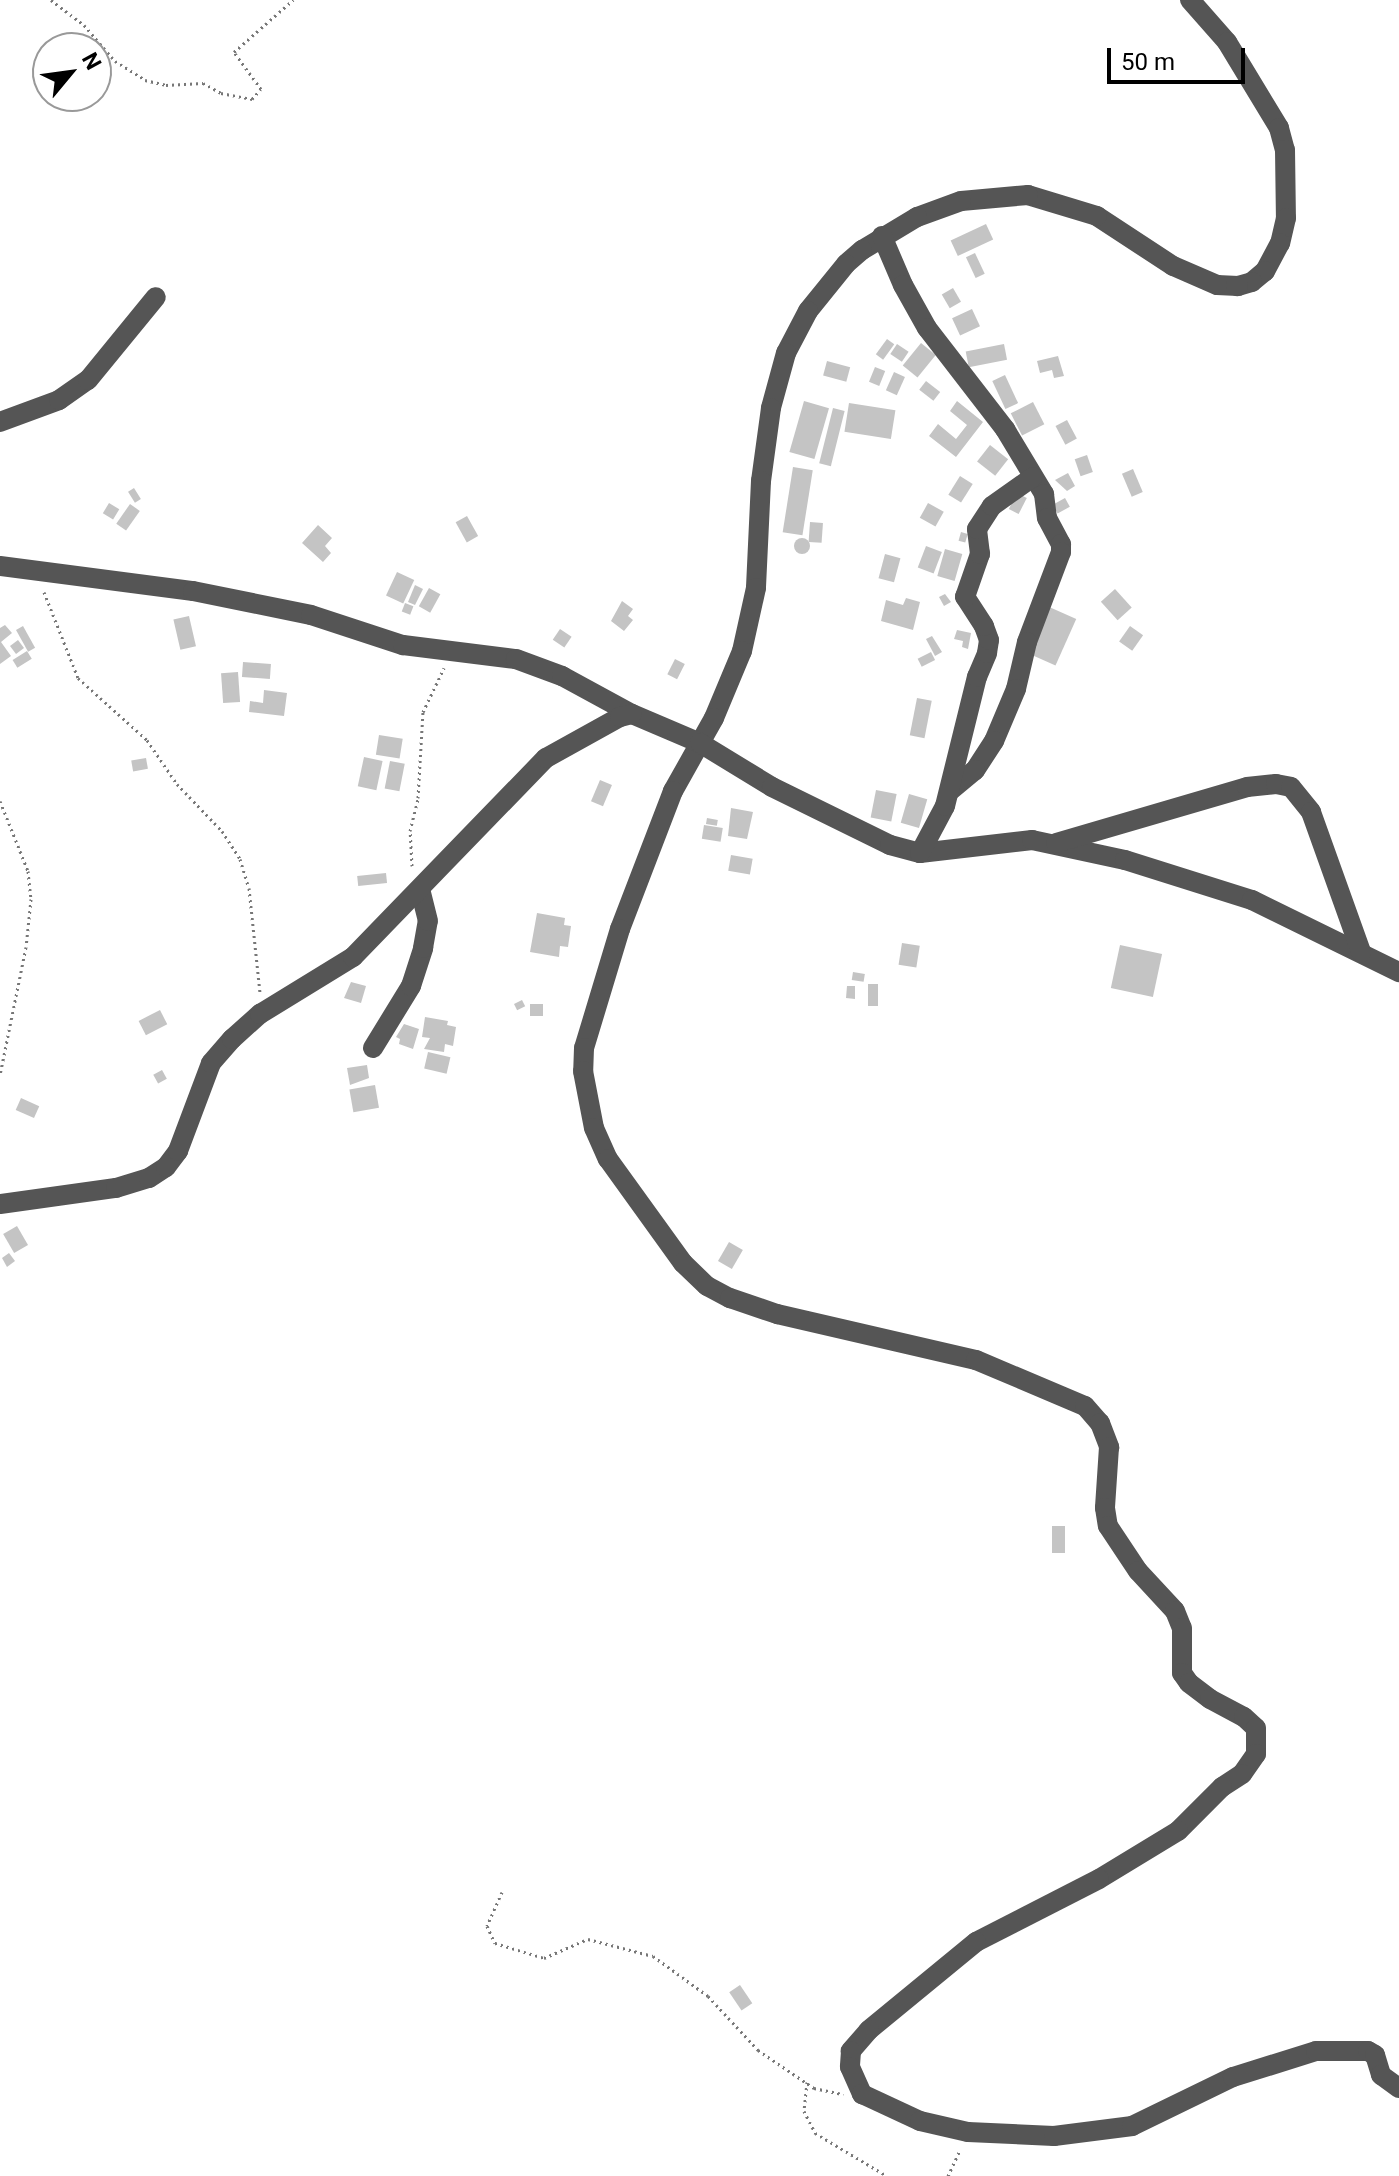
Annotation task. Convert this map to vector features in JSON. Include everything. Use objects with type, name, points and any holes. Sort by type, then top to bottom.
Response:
[{"type":"street","points":[[1190,0],[1227,42],[1259,90],[1279,128],[1285,150],[1286,218],[1280,243],[1265,271],[1252,282],[1238,286],[1217,285],[1173,266],[1097,216],[1028,195],[961,201],[917,217],[862,250],[808,311],[786,353],[767,437],[753,601],[742,651],[700,743],[673,791],[620,929],[584,1048],[586,1100],[608,1159],[683,1263],[707,1286],[730,1298],[777,1314],[976,1360],[1085,1406],[1100,1423],[1109,1447],[1105,1508],[1108,1526],[1138,1571],[1175,1611],[1182,1628],[1182,1673],[1189,1683],[1210,1699],[1244,1717],[1256,1728],[1256,1754],[1242,1774],[1222,1787],[1160,1845],[976,1942],[869,2030],[851,2051],[850,2067],[862,2094],[920,2121],[968,2132],[1054,2136],[1132,2126],[1233,2077],[1316,2051],[1368,2051],[1375,2055],[1381,2075],[1399,2088]]},
{"type":"street","points":[[882,236],[903,285],[927,328],[1005,429],[1044,494],[1047,518],[1059,537],[1061,552],[1030,633],[1016,689],[994,741],[975,770],[950,791]]},
{"type":"street","points":[[0,422],[59,400],[88,380],[156,297]]},
{"type":"street","points":[[920,853],[940,819],[950,791],[989,640],[965,597],[980,554],[977,529],[992,506],[1033,477]]},
{"type":"street","points":[[0,566],[152,585],[269,605],[403,645],[516,659],[562,676],[632,714],[700,743],[822,813],[879,840],[920,853],[1014,841],[1056,843],[1162,870],[1252,900],[1361,952],[1397,976]]},
{"type":"street","points":[[0,1204],[116,1188],[149,1178],[166,1167],[178,1151],[211,1063],[260,1014],[353,957],[495,814],[526,775],[546,758],[620,717],[632,714]]},
{"type":"street","points":[[1056,843],[1247,787],[1276,784],[1291,787],[1315,821],[1361,952]]},
{"type":"street","points":[[373,1048],[411,986],[423,948],[428,921],[420,889]]},
{"type":"path","points":[[51,0],[84,25],[115,61],[145,80],[166,85],[203,83],[221,93],[252,99],[261,89],[234,52],[293,0]]},
{"type":"path","points":[[38,573],[56,629],[78,678],[147,740],[177,784],[222,831],[240,859],[251,901],[260,1014]]},
{"type":"path","points":[[420,889],[410,853],[410,831],[418,798],[423,712],[450,653]]},
{"type":"path","points":[[0,801],[28,871],[31,899],[26,947],[0,1075]]},
{"type":"path","points":[[502,1892],[487,1926],[495,1943],[544,1958],[588,1939],[653,1956],[708,1996],[758,2050],[823,2092],[862,2094]]},
{"type":"path","points":[[807,2082],[804,2111],[815,2133],[887,2176]]},
{"type":"path","points":[[948,2176],[968,2132]]},
{"type":"building","points":[[986,224],[993,239],[958,256],[951,240]]},
{"type":"building","points":[[975,253],[985,274],[976,278],[966,257]]},
{"type":"building","points":[[953,288],[961,302],[950,308],[942,294]]},
{"type":"building","points":[[972,309],[980,326],[960,336],[952,318]]},
{"type":"building","points":[[887,339],[894,344],[883,360],[876,354]]},
{"type":"building","points":[[921,343],[936,355],[918,377],[903,366]]},
{"type":"building","points":[[897,344],[909,352],[902,362],[890,354]]},
{"type":"building","points":[[1004,344],[1007,360],[969,367],[966,351]]},
{"type":"building","points":[[1058,356],[1064,376],[1054,378],[1052,370],[1040,373],[1037,361]]},
{"type":"building","points":[[827,361],[850,367],[846,382],[823,375]]},
{"type":"building","points":[[875,367],[885,371],[879,386],[869,382]]},
{"type":"building","points":[[894,372],[905,377],[897,395],[886,390]]},
{"type":"building","points":[[1005,375],[1018,403],[1005,409],[992,381]]},
{"type":"building","points":[[926,381],[940,392],[933,401],[919,390]]},
{"type":"building","points":[[804,401],[829,408],[814,459],[789,452]]},
{"type":"building","points":[[957,401],[983,422],[956,457],[929,436],[938,424],[956,439],[967,425],[950,411]]},
{"type":"building","points":[[1033,402],[1044,424],[1022,436],[1011,413]]},
{"type":"building","points":[[849,403],[895,410],[891,439],[844,432]]},
{"type":"building","points":[[833,408],[845,411],[831,466],[819,463]]},
{"type":"building","points":[[1067,420],[1077,439],[1065,445],[1056,426]]},
{"type":"building","points":[[990,445],[1008,459],[995,476],[977,462]]},
{"type":"building","points":[[1087,455],[1093,472],[1081,476],[1075,459]]},
{"type":"building","points":[[793,467],[813,470],[802,535],[783,532]]},
{"type":"building","points":[[1133,469],[1143,492],[1132,497],[1122,474]]},
{"type":"building","points":[[1068,473],[1075,486],[1067,491],[1055,480]]},
{"type":"building","points":[[960,476],[973,484],[961,503],[948,495]]},
{"type":"building","points":[[134,488],[141,499],[135,503],[128,492]]},
{"type":"building","points":[[1017,493],[1027,498],[1019,514],[1009,509]]},
{"type":"building","points":[[1065,498],[1070,507],[1058,514],[1053,505]]},
{"type":"building","points":[[109,503],[119,509],[113,519],[103,513]]},
{"type":"building","points":[[928,503],[944,512],[936,527],[920,518]]},
{"type":"building","points":[[130,504],[140,511],[126,531],[116,524]]},
{"type":"building","points":[[467,516],[478,536],[467,542],[456,522]]},
{"type":"building","points":[[810,522],[823,523],[822,543],[809,542]]},
{"type":"building","points":[[318,525],[332,538],[325,546],[331,553],[323,562],[302,543]]},
{"type":"building","points":[[961,532],[968,534],[965,543],[959,541]]},
{"type":"building","points":[[802,538],[810,546],[802,554],[794,546]]},
{"type":"building","points":[[926,546],[942,552],[934,574],[918,567]]},
{"type":"building","points":[[945,549],[962,554],[955,581],[937,576]]},
{"type":"building","points":[[885,554],[900,558],[894,582],[879,578]]},
{"type":"building","points":[[397,572],[414,580],[403,604],[386,596]]},
{"type":"building","points":[[415,585],[423,589],[415,605],[408,602]]},
{"type":"building","points":[[429,588],[440,594],[430,613],[419,606]]},
{"type":"building","points":[[1115,589],[1132,608],[1118,620],[1101,602]]},
{"type":"building","points":[[945,594],[951,602],[944,606],[939,597]]},
{"type":"building","points":[[906,598],[920,602],[913,630],[881,621],[886,600],[903,605]]},
{"type":"building","points":[[622,601],[633,609],[628,616],[633,620],[624,631],[611,621]]},
{"type":"building","points":[[405,603],[413,606],[410,615],[402,611]]},
{"type":"building","points":[[1047,606],[1076,619],[1055,666],[1026,653]]},
{"type":"building","points":[[189,616],[196,646],[180,650],[173,620]]},
{"type":"building","points":[[5,625],[12,633],[1,642],[11,656],[0,664],[0,628]]},
{"type":"building","points":[[23,626],[35,648],[28,652],[16,630]]},
{"type":"building","points":[[1130,626],[1143,635],[1132,651],[1119,642]]},
{"type":"building","points":[[560,629],[572,637],[564,648],[553,640]]},
{"type":"building","points":[[957,630],[971,633],[968,649],[962,647],[963,641],[954,639]]},
{"type":"building","points":[[932,636],[942,652],[935,656],[926,639]]},
{"type":"building","points":[[18,640],[24,648],[16,654],[10,646]]},
{"type":"building","points":[[27,651],[32,659],[17,668],[13,660]]},
{"type":"building","points":[[931,652],[935,660],[922,667],[918,659]]},
{"type":"building","points":[[675,659],[685,664],[677,679],[667,674]]},
{"type":"building","points":[[243,662],[271,664],[270,679],[242,677]]},
{"type":"building","points":[[238,672],[240,702],[223,703],[221,673]]},
{"type":"building","points":[[264,690],[287,693],[284,716],[249,712],[250,701],[263,703]]},
{"type":"building","points":[[917,698],[932,701],[924,738],[910,735]]},
{"type":"building","points":[[379,735],[403,739],[400,759],[376,755]]},
{"type":"building","points":[[364,757],[383,761],[376,790],[358,786]]},
{"type":"building","points":[[146,758],[148,769],[133,771],[131,761]]},
{"type":"building","points":[[390,761],[405,764],[399,791],[385,788]]},
{"type":"building","points":[[600,780],[612,785],[603,806],[591,801]]},
{"type":"building","points":[[876,790],[897,794],[891,821],[871,817]]},
{"type":"building","points":[[909,794],[927,799],[919,828],[901,823]]},
{"type":"building","points":[[731,808],[753,812],[747,839],[728,836]]},
{"type":"building","points":[[707,818],[718,820],[717,826],[706,824]]},
{"type":"building","points":[[704,825],[723,828],[721,842],[702,839]]},
{"type":"building","points":[[731,855],[753,859],[750,875],[728,871]]},
{"type":"building","points":[[386,873],[387,883],[358,886],[357,876]]},
{"type":"building","points":[[537,913],[565,918],[564,925],[571,926],[568,947],[560,946],[559,957],[530,952]]},
{"type":"building","points":[[902,943],[920,946],[916,968],[899,965]]},
{"type":"building","points":[[1120,945],[1162,954],[1153,997],[1111,988]]},
{"type":"building","points":[[853,972],[865,974],[864,982],[852,980]]},
{"type":"building","points":[[351,982],[366,986],[361,1003],[344,998]]},
{"type":"building","points":[[868,984],[878,984],[878,1006],[868,1006]]},
{"type":"building","points":[[847,986],[855,986],[855,999],[846,998]]},
{"type":"building","points":[[522,1000],[525,1006],[517,1010],[514,1004]]},
{"type":"building","points":[[530,1004],[543,1004],[543,1016],[530,1016]]},
{"type":"building","points":[[160,1010],[167,1024],[146,1035],[139,1021]]},
{"type":"building","points":[[425,1017],[448,1021],[447,1025],[456,1027],[453,1046],[445,1044],[444,1052],[424,1049],[430,1038],[422,1037]]},
{"type":"building","points":[[404,1024],[419,1029],[413,1049],[399,1044],[400,1039],[396,1037]]},
{"type":"building","points":[[428,1052],[450,1057],[447,1074],[424,1069]]},
{"type":"building","points":[[367,1065],[369,1078],[350,1085],[347,1068]]},
{"type":"building","points":[[162,1070],[167,1079],[158,1084],[153,1075]]},
{"type":"building","points":[[375,1085],[379,1108],[353,1112],[349,1090]]},
{"type":"building","points":[[21,1098],[39,1106],[34,1118],[16,1110]]},
{"type":"building","points":[[17,1226],[28,1245],[14,1253],[3,1234]]},
{"type":"building","points":[[729,1242],[743,1250],[732,1269],[718,1261]]},
{"type":"building","points":[[9,1253],[15,1261],[7,1267],[2,1258]]},
{"type":"building","points":[[1052,1526],[1065,1526],[1065,1553],[1052,1553]]},
{"type":"building","points":[[740,1985],[752,2003],[742,2011],[729,1992]]}]
